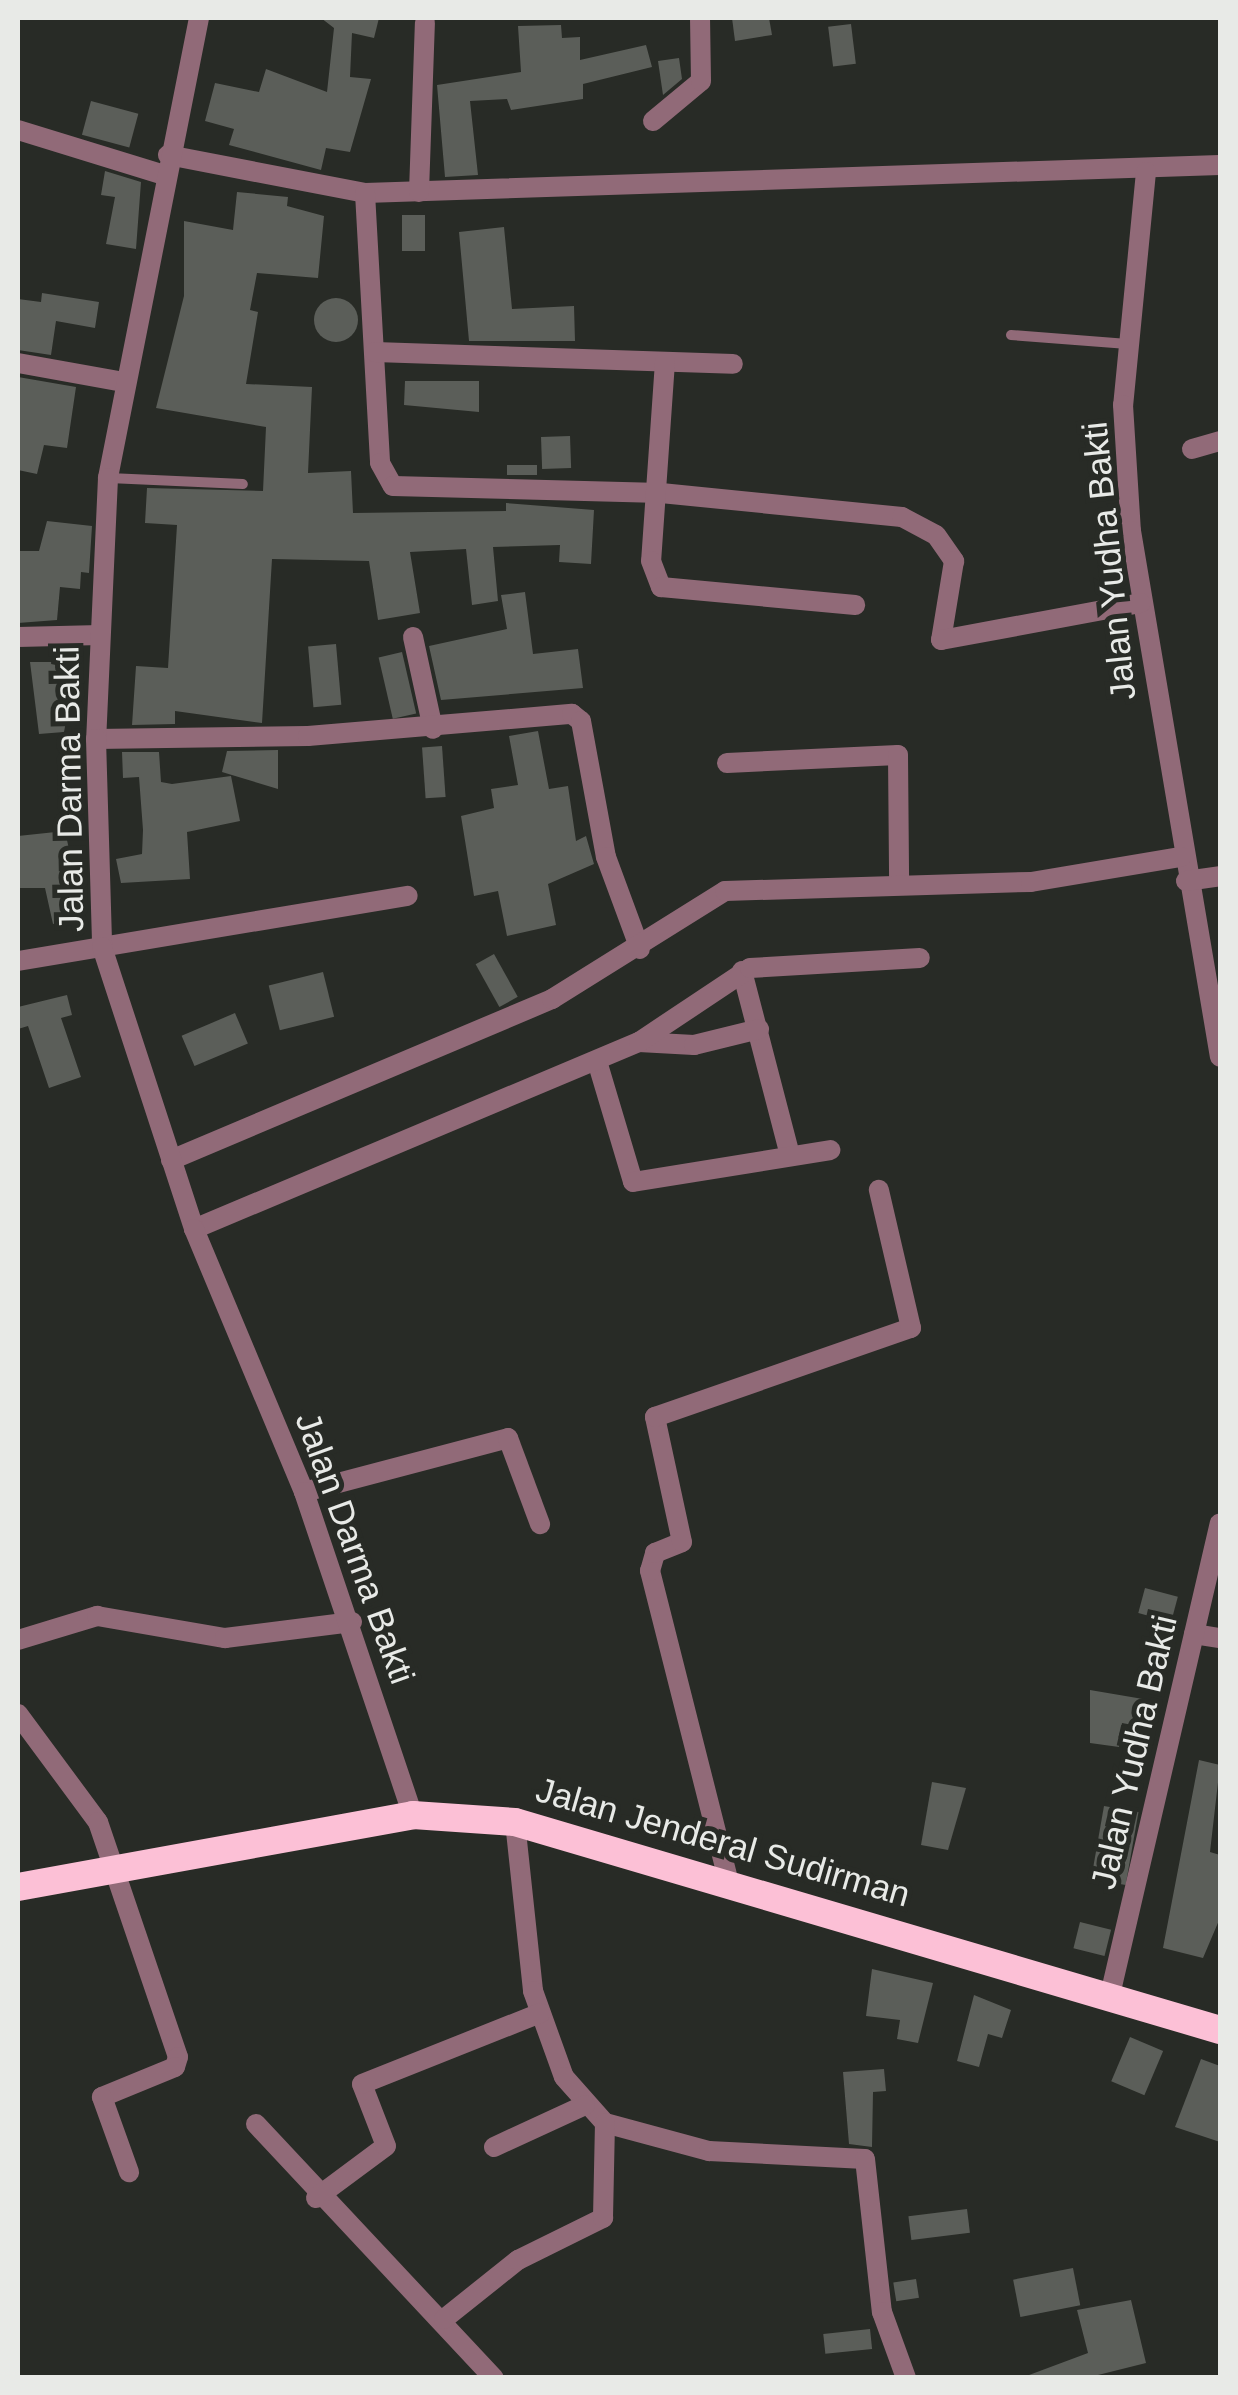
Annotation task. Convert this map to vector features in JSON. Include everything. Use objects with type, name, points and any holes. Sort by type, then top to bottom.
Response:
[{"type":"highway","name":"Jalan Jenderal Sudirman","points":[[18,1888],[114,1867],[413,1815],[515,1822],[728,1879],[1220,2030]]},
{"type":"street","name":"Jalan Darma Bakti","points":[[199,18],[165,164],[108,478],[96,740],[102,947],[194,1230],[304,1492],[352,1622],[413,1815]]},
{"type":"street","points":[[653,120],[701,82],[700,18]]},
{"type":"street","points":[[418,192],[425,23]]},
{"type":"street","points":[[18,130],[165,164],[366,193],[1146,172],[1220,165]]},
{"type":"street","name":"Jalan Yudha Bakti","points":[[1146,172],[1123,405],[1142,603],[1186,881],[1220,1058]]},
{"type":"street","points":[[366,193],[380,462],[394,486],[661,493],[922,524],[954,560],[940,640],[1142,603]]},
{"type":"street","points":[[376,352],[733,364]]},
{"type":"street","points":[[666,362],[661,493],[651,562],[660,587],[855,605]]},
{"type":"street","points":[[18,363],[124,382]]},
{"type":"street","points":[[1192,449],[1220,441]]},
{"type":"street","points":[[18,638],[100,635]]},
{"type":"street","points":[[413,637],[433,729]]},
{"type":"street","points":[[96,740],[433,729],[579,717],[606,857],[640,950]]},
{"type":"street","points":[[727,763],[898,755],[899,882]]},
{"type":"street","points":[[171,1160],[552,999],[640,950],[737,888],[1031,882],[1182,857]]},
{"type":"street","points":[[1186,881],[1220,876]]},
{"type":"street","points":[[18,961],[408,896]]},
{"type":"street","points":[[194,1230],[639,1042],[742,971],[920,958]]},
{"type":"street","points":[[742,971],[790,1155]]},
{"type":"street","points":[[639,1042],[694,1045],[759,1029]]},
{"type":"street","points":[[598,1060],[633,1182],[830,1150]]},
{"type":"street","points":[[728,1879],[650,1570],[655,1553],[682,1542],[655,1417],[912,1328],[879,1190]]},
{"type":"street","points":[[304,1492],[508,1438],[540,1524]]},
{"type":"street","name":"Jalan Yudha Bakti","points":[[1110,1995],[1220,1524]]},
{"type":"street","points":[[18,1640],[97,1616],[225,1638],[352,1622]]},
{"type":"street","points":[[1194,1634],[1220,1638]]},
{"type":"street","points":[[18,1714],[93,1814],[178,2058],[175,2067],[102,2098],[129,2172]]},
{"type":"street","points":[[515,1822],[540,2014],[585,2105],[605,2123],[709,2151],[865,2158],[882,2312],[906,2378]]},
{"type":"street","points":[[316,2198],[386,2146],[362,2084],[540,2014]]},
{"type":"street","points":[[494,2146],[585,2105]]},
{"type":"street","points":[[444,2319],[518,2260],[603,2218],[605,2123]]},
{"type":"street","points":[[256,2124],[316,2198],[444,2319],[494,2378]]},
{"type":"lane","points":[[1010,335],[1128,344]]},
{"type":"lane","points":[[108,478],[243,484]]},
{"type":"building","points":[[321,18],[379,18],[374,38],[352,33],[350,77],[371,79],[350,152],[326,148],[321,170],[229,145],[234,129],[205,121],[215,83],[259,92],[266,69],[327,92],[334,28]]},
{"type":"building","points":[[732,18],[769,18],[772,35],[735,41]]},
{"type":"building","points":[[851,24],[856,64],[833,67],[828,27]]},
{"type":"building","points":[[561,25],[562,38],[580,37],[580,60],[646,45],[652,67],[583,84],[583,99],[511,110],[507,99],[470,101],[478,175],[445,177],[437,85],[521,72],[518,26]]},
{"type":"building","points":[[679,58],[682,79],[663,95],[658,61]]},
{"type":"building","points":[[91,101],[138,114],[129,147],[82,135]]},
{"type":"building","points":[[105,171],[141,182],[136,249],[106,244],[115,197],[101,195]]},
{"type":"building","points":[[237,192],[288,197],[287,206],[324,216],[318,278],[257,273],[250,310],[258,312],[246,384],[312,387],[308,473],[351,471],[353,513],[506,511],[506,503],[594,510],[591,564],[559,562],[560,545],[493,547],[498,601],[472,605],[466,549],[410,552],[420,613],[378,620],[369,561],[272,559],[262,723],[175,711],[175,724],[132,725],[136,666],[168,668],[177,525],[145,523],[147,488],[263,491],[266,427],[156,408],[184,296],[184,221],[233,230]]},
{"type":"building","points":[[402,215],[425,215],[425,251],[402,251]]},
{"type":"building","points":[[504,227],[512,309],[574,306],[575,341],[469,341],[459,232]]},
{"type":"building","points":[[42,293],[99,302],[95,328],[56,321],[51,355],[18,350],[18,299],[41,302]]},
{"type":"building","points":[[336,298],[352,304],[358,320],[352,336],[336,342],[320,336],[314,320],[320,304]]},
{"type":"building","points":[[18,377],[76,387],[67,448],[44,445],[37,474],[18,470]]},
{"type":"building","points":[[405,381],[479,381],[479,412],[404,405]]},
{"type":"building","points":[[570,436],[571,468],[542,469],[541,437]]},
{"type":"building","points":[[507,465],[537,465],[537,475],[507,475]]},
{"type":"building","points":[[47,521],[92,526],[89,573],[81,572],[80,589],[60,587],[57,620],[18,623],[18,551],[39,551]]},
{"type":"building","points":[[525,592],[533,654],[578,649],[583,688],[441,700],[429,646],[507,629],[501,595]]},
{"type":"building","points":[[336,644],[341,705],[313,707],[308,646]]},
{"type":"building","points":[[402,652],[416,713],[393,719],[379,657]]},
{"type":"building","points":[[30,662],[77,662],[64,732],[39,734]]},
{"type":"building","points":[[538,731],[549,789],[568,786],[576,841],[586,836],[594,864],[548,884],[556,925],[507,936],[498,891],[474,896],[461,816],[494,808],[491,789],[518,785],[509,736]]},
{"type":"building","points":[[442,746],[446,797],[426,798],[422,747]]},
{"type":"building","points":[[278,750],[278,789],[222,772],[227,751]]},
{"type":"building","points":[[122,752],[159,752],[161,782],[231,776],[240,821],[187,832],[190,879],[121,883],[116,859],[142,854],[143,830],[139,777],[123,778]]},
{"type":"building","points":[[65,831],[84,917],[53,924],[45,888],[18,888],[18,836]]},
{"type":"building","points":[[494,954],[518,997],[499,1007],[476,964]]},
{"type":"building","points":[[323,972],[334,1017],[280,1030],[269,986]]},
{"type":"building","points":[[67,995],[72,1015],[61,1018],[81,1077],[49,1088],[28,1026],[18,1029],[18,1007]]},
{"type":"building","points":[[235,1013],[248,1043],[195,1066],[182,1036]]},
{"type":"building","points":[[1145,1588],[1178,1597],[1171,1622],[1138,1613]]},
{"type":"building","points":[[1090,1690],[1143,1699],[1138,1726],[1122,1723],[1119,1747],[1090,1743]]},
{"type":"building","points":[[1199,1760],[1220,1765],[1210,1852],[1220,1855],[1220,1918],[1203,1958],[1163,1948]]},
{"type":"building","points":[[932,1782],[966,1788],[948,1850],[921,1845]]},
{"type":"building","points":[[1104,1806],[1138,1812],[1126,1885],[1091,1879]]},
{"type":"building","points":[[1080,1922],[1111,1930],[1105,1956],[1073,1948]]},
{"type":"building","points":[[872,1969],[933,1983],[918,2043],[897,2039],[900,2020],[866,2016]]},
{"type":"building","points":[[974,1995],[1011,2010],[1002,2038],[988,2034],[979,2067],[957,2061]]},
{"type":"building","points":[[1130,2037],[1163,2051],[1144,2095],[1111,2081]]},
{"type":"building","points":[[1201,2059],[1220,2066],[1220,2142],[1175,2127]]},
{"type":"building","points":[[884,2069],[886,2091],[873,2092],[872,2147],[849,2144],[843,2072]]},
{"type":"building","points":[[967,2209],[970,2233],[911,2240],[908,2216]]},
{"type":"building","points":[[1073,2268],[1080,2305],[1020,2317],[1013,2280]]},
{"type":"building","points":[[916,2279],[919,2298],[896,2301],[893,2283]]},
{"type":"building","points":[[1131,2300],[1146,2363],[1086,2378],[1021,2378],[1088,2353],[1077,2310]]},
{"type":"building","points":[[870,2329],[872,2349],[825,2354],[823,2334]]}]
